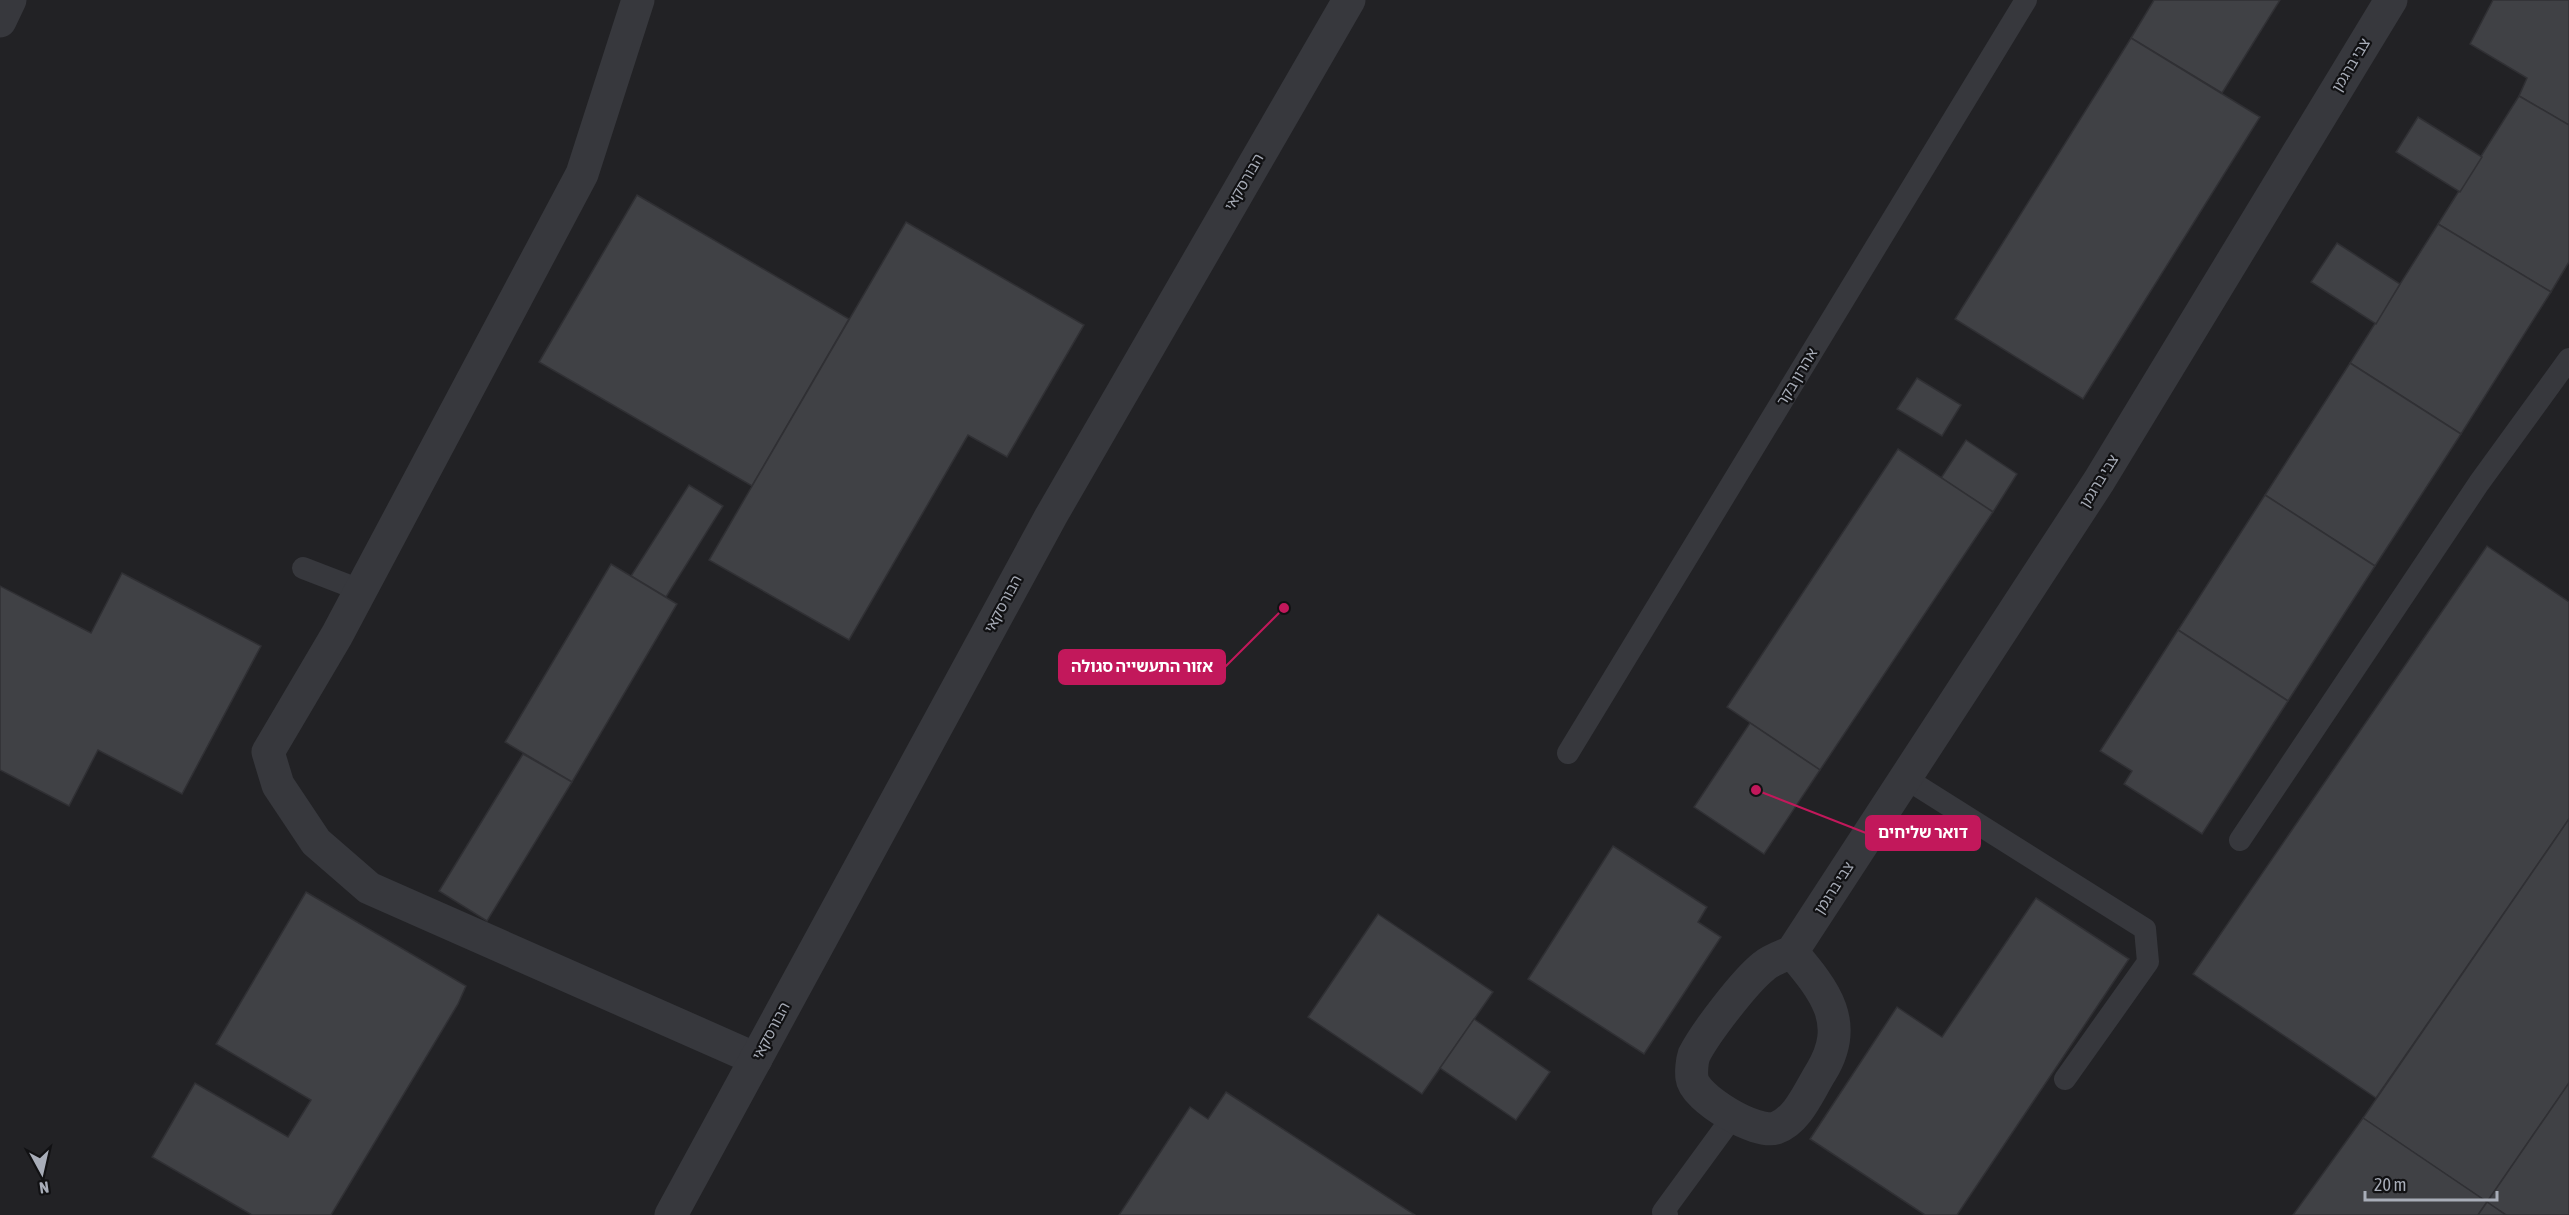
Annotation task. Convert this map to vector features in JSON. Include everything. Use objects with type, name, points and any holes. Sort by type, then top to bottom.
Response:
[{"type":"street","points":[[0,21],[10,0]]},
{"type":"street","points":[[638,0],[582,174],[360,590],[268,752],[278,785],[316,842],[369,888],[756,1059]]},
{"type":"street","name":"הבורסקאי","points":[[671,1215],[1051,516],[1349,0]]},
{"type":"street","name":"צבי ברגמן","points":[[1792,952],[2099,481],[2391,0]]},
{"type":"street","points":[[1792,952],[1816,981],[1831,1005],[1836,1035],[1828,1061],[1793,1117],[1775,1129],[1757,1129],[1703,1098],[1692,1080],[1693,1057],[1744,984],[1765,964],[1792,952]]},
{"type":"lane","name":"אהרון בקר","points":[[1568,753],[2026,0]]},
{"type":"lane","points":[[2240,840],[2479,483],[2569,360]]},
{"type":"lane","points":[[303,568],[360,590]]},
{"type":"lane","points":[[1905,778],[2145,929],[2148,962],[2065,1079]]},
{"type":"lane","points":[[1667,1215],[1663,1212],[1734,1115]]},
{"type":"shaded area","points":[[0,0],[2569,0],[2569,1215],[0,1215]]},
{"type":"building","points":[[2154,0],[2280,0],[2222,93],[2131,38]]},
{"type":"building","points":[[2493,0],[2569,0],[2569,125],[2519,96],[2527,78],[2470,44]]},
{"type":"building","points":[[2131,38],[2260,117],[2083,399],[1955,319]]},
{"type":"building","points":[[2519,96],[2569,125],[2569,262],[2551,292],[2438,224]]},
{"type":"building","points":[[2418,117],[2482,157],[2460,192],[2396,152]]},
{"type":"building","points":[[637,195],[849,319],[752,486],[539,362]]},
{"type":"building","points":[[906,222],[1084,325],[1007,457],[968,435],[849,640],[709,560]]},
{"type":"building","points":[[2438,224],[2551,292],[2461,434],[2350,363]]},
{"type":"building","points":[[2337,243],[2400,284],[2376,324],[2311,282]]},
{"type":"building","points":[[2350,363],[2461,434],[2375,566],[2265,495]]},
{"type":"building","points":[[1917,378],[1961,405],[1942,436],[1897,409]]},
{"type":"building","points":[[1966,440],[2017,474],[1993,512],[1941,478]]},
{"type":"building","points":[[1898,449],[1993,512],[1820,770],[1727,707]]},
{"type":"building","points":[[689,485],[723,506],[666,597],[631,576]]},
{"type":"building","points":[[2265,495],[2375,566],[2288,701],[2178,630]]},
{"type":"building","points":[[2487,546],[2569,602],[2569,819],[2376,1098],[2193,974]]},
{"type":"building","points":[[611,564],[677,604],[572,782],[505,742]]},
{"type":"building","points":[[122,573],[261,646],[182,794],[98,750],[69,806],[0,770],[0,586],[91,633]]},
{"type":"building","points":[[2178,630],[2288,701],[2202,834],[2124,784],[2132,771],[2100,751]]},
{"type":"building","points":[[1750,723],[1820,770],[1764,854],[1694,807]]},
{"type":"building","points":[[523,754],[572,782],[487,921],[439,891]]},
{"type":"building","points":[[2569,819],[2569,1083],[2487,1202],[2363,1118]]},
{"type":"building","points":[[1613,846],[1707,907],[1698,922],[1721,937],[1644,1054],[1528,979]]},
{"type":"building","points":[[306,892],[466,986],[458,1004],[331,1215],[252,1215],[152,1157],[195,1083],[288,1137],[311,1100],[216,1044]]},
{"type":"building","points":[[2036,898],[2129,959],[1957,1215],[1925,1215],[1810,1139],[1897,1007],[1942,1037]]},
{"type":"building","points":[[1378,914],[1493,992],[1422,1094],[1308,1017]]},
{"type":"building","points":[[1474,1019],[1550,1072],[1516,1120],[1440,1068]]},
{"type":"building","points":[[2569,1083],[2569,1215],[2506,1215],[2487,1202]]},
{"type":"building","points":[[1226,1092],[1415,1215],[1119,1215],[1190,1107],[1208,1119]]},
{"type":"building","points":[[2363,1118],[2487,1202],[2478,1215],[2293,1215]]},
{"type":"building","points":[[2487,1202],[2506,1215],[2478,1215]]},
{"type":"place","name":"אזור התעשייה סגולה","points":[[1284,608]]},
{"type":"place","name":"דואר שליחים","points":[[1756,790]]}]
